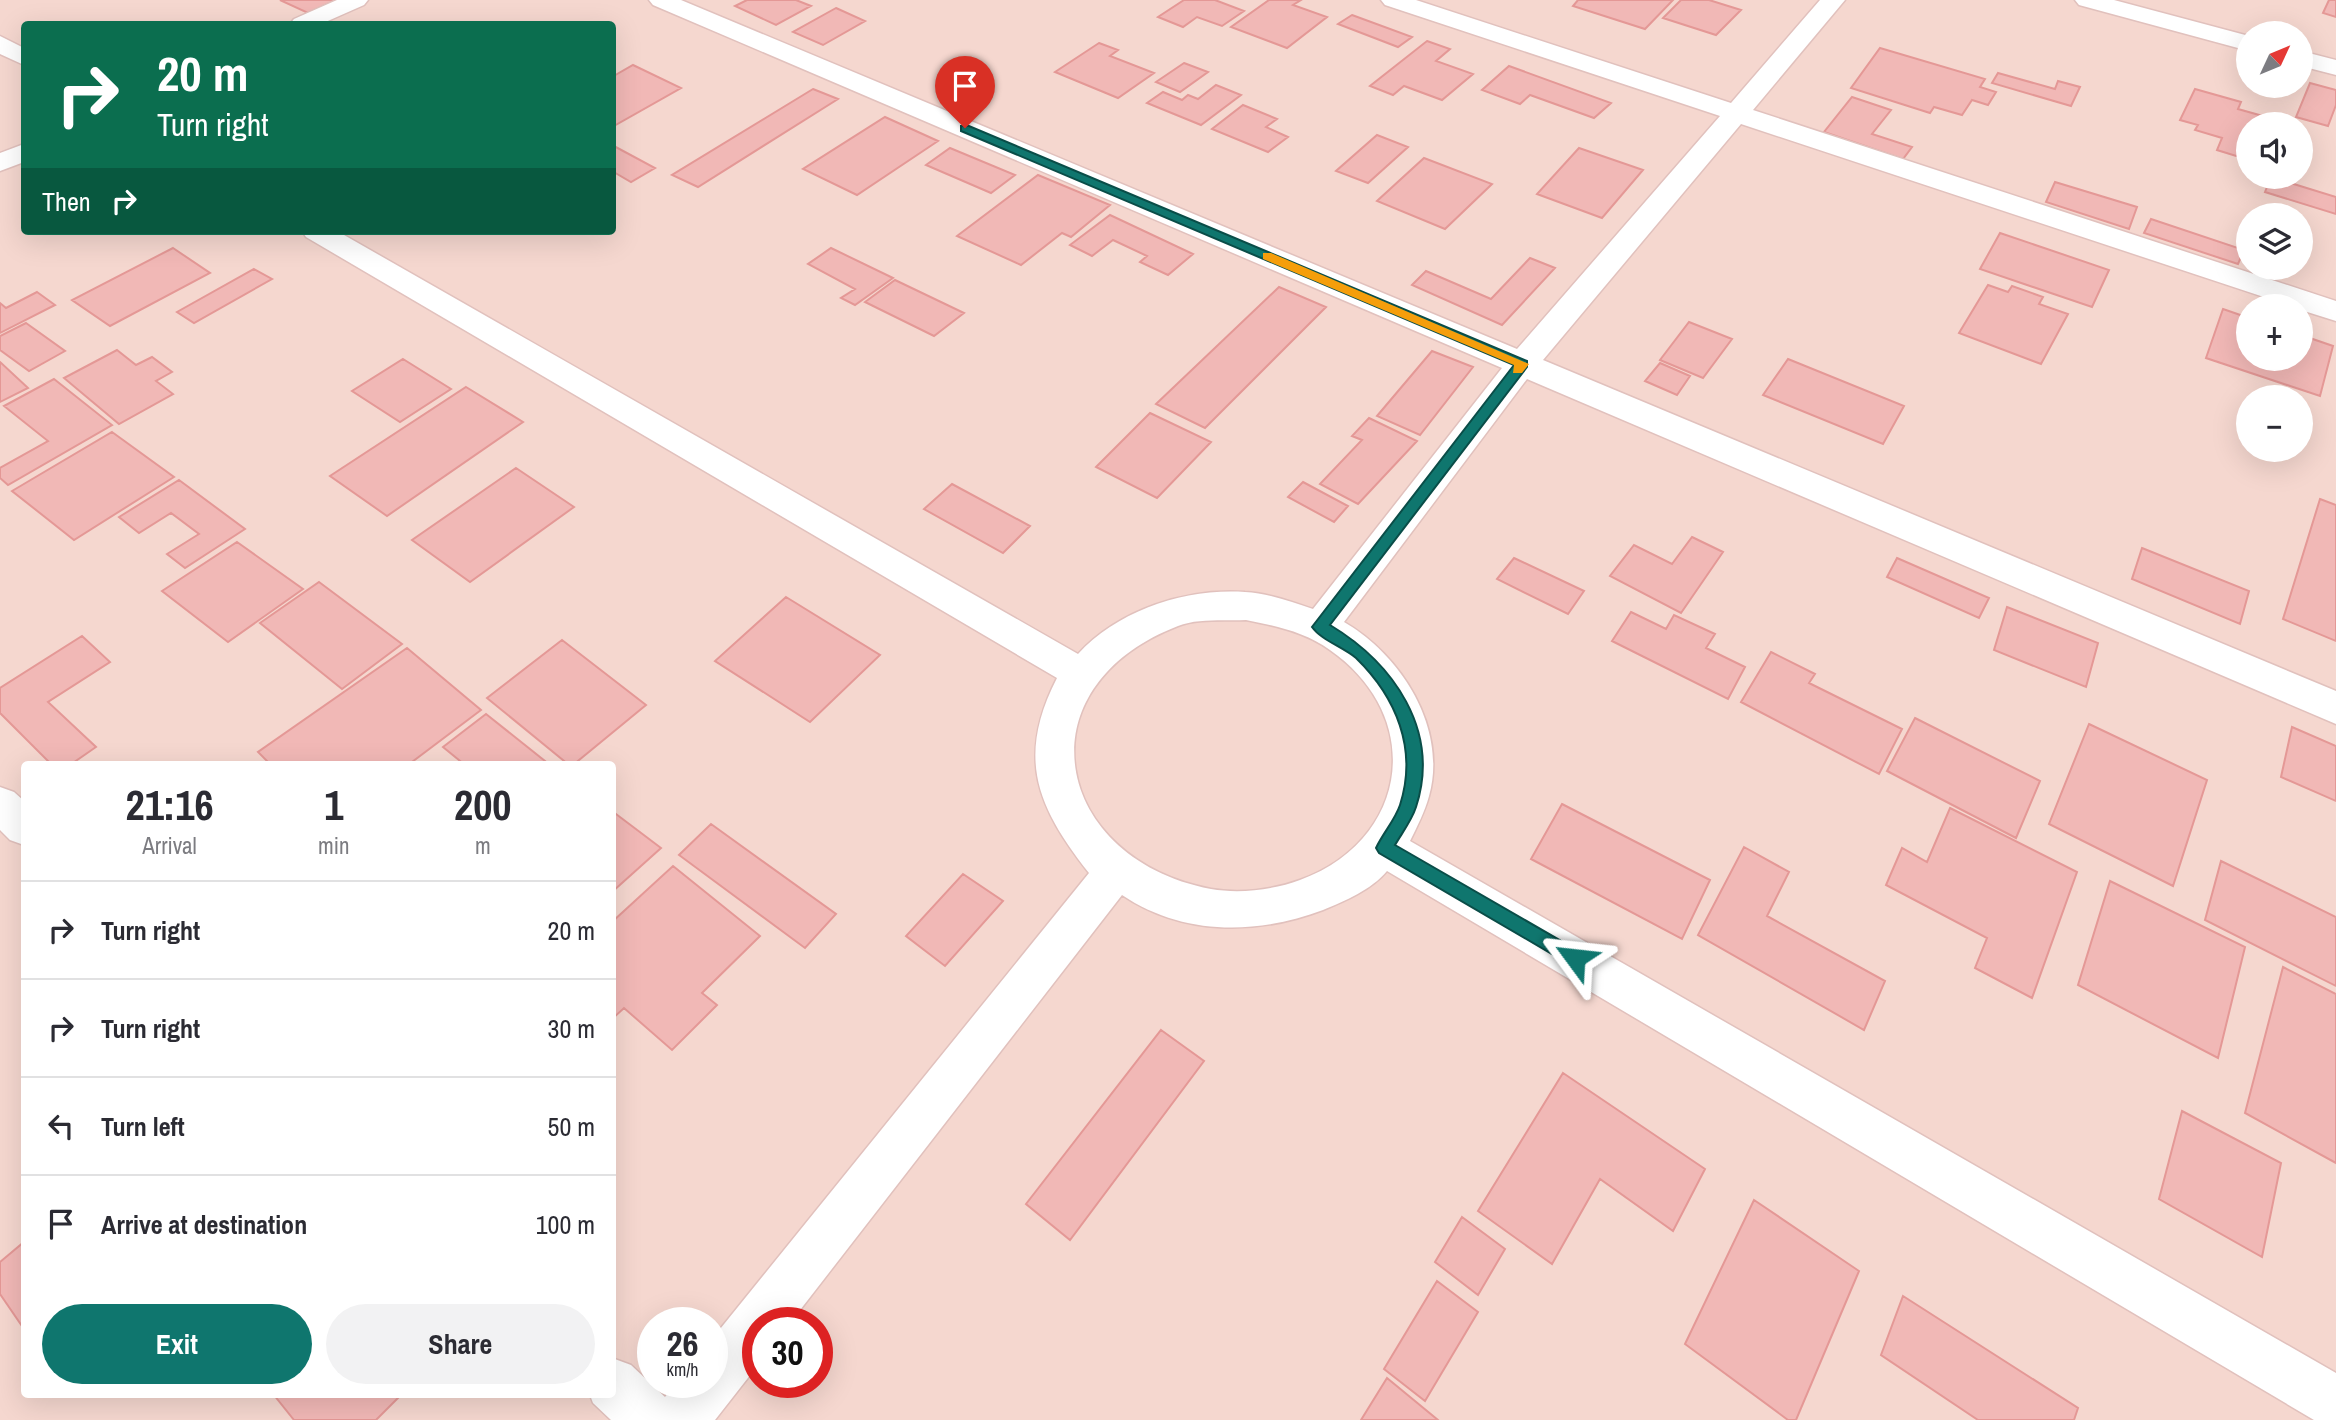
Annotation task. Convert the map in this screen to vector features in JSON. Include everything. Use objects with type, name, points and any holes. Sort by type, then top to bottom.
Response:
[{"type":"street","points":[[309,21],[356,0]]},
{"type":"street","points":[[661,0],[2336,708]]},
{"type":"street","points":[[1393,0],[2336,311]]},
{"type":"street","points":[[1320,627],[1522,364],[1833,0]]},
{"type":"street","points":[[2088,0],[2236,40]]},
{"type":"street","points":[[0,43],[21,56]]},
{"type":"street","points":[[2314,62],[2336,68]]},
{"type":"street","points":[[0,163],[21,153]]},
{"type":"street","points":[[323,235],[1080,673]]},
{"type":"street","points":[[1246,606],[1284,613],[1320,627],[1353,646],[1380,672],[1401,703],[1412,736],[1415,771],[1408,807],[1385,848],[1358,873],[1314,897],[1264,909],[1211,908],[1160,895],[1116,871],[1085,842],[1065,808],[1054,773],[1053,737],[1062,703],[1080,673],[1135,627],[1169,614],[1207,607],[1246,606]]},
{"type":"street","points":[[0,804],[21,824]]},
{"type":"street","points":[[1385,848],[2336,1402]]},
{"type":"street","points":[[771,1307],[1116,871]]},
{"type":"street","points":[[728,1361],[742,1344]]},
{"type":"street","points":[[616,1388],[650,1420]]},
{"type":"street","points":[[681,1420],[699,1398]]},
{"type":"shaded area","points":[[0,0],[2336,0],[2336,1420],[0,1420]]},
{"type":"building","points":[[280,0],[331,0],[334,1],[308,13]]},
{"type":"building","points":[[747,0],[796,0],[811,6],[776,25],[735,6]]},
{"type":"building","points":[[1184,0],[1215,0],[1244,11],[1222,26],[1197,17],[1183,27],[1158,17]]},
{"type":"building","points":[[1269,0],[1301,0],[1293,5],[1327,17],[1287,48],[1231,27]]},
{"type":"building","points":[[1578,0],[1673,0],[1645,29],[1573,6]]},
{"type":"building","points":[[1681,0],[1709,0],[1741,10],[1716,35],[1663,18]]},
{"type":"building","points":[[2329,0],[2336,0],[2336,17],[2323,13]]},
{"type":"building","points":[[836,8],[865,21],[823,45],[793,32]]},
{"type":"building","points":[[1352,15],[1412,37],[1398,47],[1338,24]]},
{"type":"building","points":[[1427,41],[1450,49],[1436,61],[1473,74],[1442,100],[1404,86],[1393,95],[1370,86]]},
{"type":"building","points":[[1099,43],[1118,50],[1110,56],[1154,73],[1118,98],[1055,72]]},
{"type":"building","points":[[1880,48],[1985,79],[1980,87],[1996,92],[1988,105],[1972,100],[1962,115],[1934,107],[1930,113],[1851,88]]},
{"type":"building","points":[[1184,63],[1208,72],[1180,92],[1156,82]]},
{"type":"building","points":[[633,65],[681,88],[616,125],[616,75]]},
{"type":"building","points":[[1509,66],[1611,103],[1594,118],[1530,95],[1520,104],[1482,90]]},
{"type":"building","points":[[1998,73],[2055,89],[2058,81],[2080,87],[2071,106],[1992,83]]},
{"type":"building","points":[[2314,84],[2336,90],[2336,105],[2328,126],[2313,122],[2313,112],[2298,112],[2304,98],[2314,98]]},
{"type":"building","points":[[1216,85],[1241,95],[1201,125],[1147,103],[1163,92],[1182,100],[1188,95],[1198,99]]},
{"type":"building","points":[[813,89],[838,99],[698,187],[672,175]]},
{"type":"building","points":[[2195,89],[2241,102],[2238,109],[2249,112],[2236,112],[2236,156],[2217,150],[2222,138],[2195,130],[2198,125],[2180,120]]},
{"type":"building","points":[[1852,97],[1891,110],[1872,134],[1912,147],[1903,159],[1824,132]]},
{"type":"building","points":[[1243,105],[1277,119],[1266,127],[1288,137],[1268,152],[1212,129]]},
{"type":"building","points":[[885,117],[938,141],[857,195],[803,169]]},
{"type":"building","points":[[1377,135],[1408,147],[1368,183],[1336,171]]},
{"type":"building","points":[[616,147],[655,168],[631,182],[616,173]]},
{"type":"building","points":[[950,148],[1015,175],[991,193],[926,165]]},
{"type":"building","points":[[1579,148],[1643,170],[1602,218],[1537,194]]},
{"type":"building","points":[[1424,158],[1492,184],[1445,229],[1377,201]]},
{"type":"building","points":[[1038,175],[1110,205],[1071,237],[1062,233],[1021,265],[957,236]]},
{"type":"building","points":[[2055,182],[2137,207],[2129,229],[2046,202]]},
{"type":"building","points":[[2266,189],[2310,189],[2336,197],[2336,214],[2313,207],[2313,203],[2300,203],[2265,192]]},
{"type":"building","points":[[1110,215],[1193,254],[1168,275],[1140,262],[1147,256],[1113,240],[1092,256],[1070,245]]},
{"type":"building","points":[[2151,219],[2236,247],[2236,263],[2144,233]]},
{"type":"building","points":[[2000,233],[2109,270],[2092,307],[1980,269]]},
{"type":"building","points":[[173,248],[210,273],[110,326],[72,300]]},
{"type":"building","points":[[831,248],[893,278],[855,305],[841,298],[855,289],[808,264]]},
{"type":"building","points":[[1530,258],[1555,268],[1502,325],[1412,285],[1426,271],[1491,299]]},
{"type":"building","points":[[254,269],[272,279],[194,323],[177,312]]},
{"type":"building","points":[[895,280],[964,313],[934,336],[865,302]]},
{"type":"building","points":[[1988,285],[2008,292],[2012,286],[2043,297],[2039,304],[2068,314],[2041,364],[1959,333]]},
{"type":"building","points":[[1279,287],[1326,307],[1205,428],[1156,404]]},
{"type":"building","points":[[37,292],[55,305],[0,333],[0,303],[6,308]]},
{"type":"building","points":[[2223,309],[2236,314],[2236,368],[2206,358]]},
{"type":"building","points":[[1689,322],[1732,339],[1703,378],[1660,360]]},
{"type":"building","points":[[26,323],[65,351],[29,371],[0,350],[0,336]]},
{"type":"building","points":[[2313,339],[2333,346],[2320,396],[2313,394],[2313,385],[2287,385],[2245,371],[2313,371]]},
{"type":"building","points":[[117,350],[136,365],[152,357],[172,372],[156,381],[173,394],[119,424],[64,378]]},
{"type":"building","points":[[1432,351],[1473,367],[1420,435],[1377,416]]},
{"type":"building","points":[[403,359],[451,389],[400,422],[352,391]]},
{"type":"building","points":[[1788,359],[1904,406],[1883,444],[1763,395]]},
{"type":"building","points":[[0,362],[28,388],[0,402]]},
{"type":"building","points":[[1660,363],[1690,376],[1677,395],[1645,381]]},
{"type":"building","points":[[54,379],[112,425],[8,485],[0,478],[0,468],[48,441],[4,406]]},
{"type":"building","points":[[466,387],[523,422],[387,516],[330,476]]},
{"type":"building","points":[[1150,413],[1211,442],[1157,498],[1096,467]]},
{"type":"building","points":[[1369,418],[1417,441],[1358,504],[1320,484],[1362,440],[1352,436]]},
{"type":"building","points":[[112,432],[174,477],[74,540],[12,491]]},
{"type":"building","points":[[516,468],[574,507],[470,582],[412,540]]},
{"type":"building","points":[[179,480],[245,529],[185,568],[167,554],[199,534],[171,513],[139,533],[119,517]]},
{"type":"building","points":[[1303,482],[1348,506],[1334,522],[1288,497]]},
{"type":"building","points":[[952,484],[1030,526],[1003,553],[924,509]]},
{"type":"building","points":[[2320,499],[2336,505],[2336,641],[2283,619]]},
{"type":"building","points":[[1692,537],[1723,552],[1681,613],[1610,576],[1634,545],[1672,564]]},
{"type":"building","points":[[237,542],[303,589],[228,642],[162,591]]},
{"type":"building","points":[[2142,548],[2249,591],[2240,624],[2132,579]]},
{"type":"building","points":[[1514,558],[1584,591],[1568,614],[1497,579]]},
{"type":"building","points":[[1897,558],[1989,598],[1979,618],[1887,577]]},
{"type":"building","points":[[319,582],[402,644],[342,689],[260,623]]},
{"type":"building","points":[[786,597],[880,655],[810,722],[715,661]]},
{"type":"building","points":[[2007,607],[2098,643],[2086,687],[1994,650]]},
{"type":"building","points":[[1631,612],[1666,629],[1674,615],[1715,634],[1706,648],[1745,667],[1728,699],[1612,641]]},
{"type":"building","points":[[82,636],[110,662],[48,702],[96,747],[76,761],[48,761],[0,713],[0,688]]},
{"type":"building","points":[[562,640],[646,705],[578,761],[564,761],[487,698]]},
{"type":"building","points":[[407,648],[481,710],[413,761],[267,761],[258,752]]},
{"type":"building","points":[[1771,652],[1815,674],[1809,683],[1902,729],[1879,774],[1741,702]]},
{"type":"building","points":[[486,714],[545,761],[460,761],[443,747]]},
{"type":"building","points":[[1915,718],[2040,781],[2016,838],[1887,771]]},
{"type":"building","points":[[2089,724],[2207,780],[2173,886],[2049,824]]},
{"type":"building","points":[[2292,727],[2336,746],[2336,801],[2281,777]]},
{"type":"building","points":[[1562,804],[1710,880],[1682,939],[1531,859]]},
{"type":"building","points":[[1950,808],[2077,872],[2032,998],[1975,968],[1987,938],[1886,885],[1902,848],[1927,862]]},
{"type":"building","points":[[616,814],[661,848],[616,888]]},
{"type":"building","points":[[711,824],[836,914],[805,948],[679,855]]},
{"type":"building","points":[[1744,847],[1789,872],[1767,916],[1885,981],[1864,1030],[1698,935]]},
{"type":"building","points":[[2221,861],[2336,917],[2336,986],[2205,920]]},
{"type":"building","points":[[673,866],[760,936],[702,993],[717,1005],[672,1050],[624,1008],[616,1015],[616,918]]},
{"type":"building","points":[[963,874],[1003,901],[945,966],[906,936]]},
{"type":"building","points":[[2110,881],[2245,947],[2218,1058],[2078,985]]},
{"type":"building","points":[[2283,967],[2336,994],[2336,1163],[2245,1113]]},
{"type":"building","points":[[1161,1030],[1204,1061],[1070,1240],[1026,1204]]},
{"type":"building","points":[[1563,1073],[1705,1169],[1673,1231],[1600,1179],[1552,1264],[1478,1211]]},
{"type":"building","points":[[2182,1111],[2281,1163],[2262,1257],[2159,1199]]},
{"type":"building","points":[[1754,1200],[1859,1271],[1796,1420],[1788,1420],[1685,1344]]},
{"type":"building","points":[[1462,1217],[1505,1249],[1478,1295],[1435,1262]]},
{"type":"building","points":[[21,1244],[21,1325],[0,1294],[0,1262]]},
{"type":"building","points":[[1437,1281],[1478,1312],[1425,1401],[1384,1369]]},
{"type":"building","points":[[1903,1296],[2078,1408],[2074,1420],[1978,1420],[1881,1355]]},
{"type":"building","points":[[1387,1378],[1438,1420],[1361,1420]]},
{"type":"building","points":[[276,1398],[398,1398],[376,1420],[294,1420]]},
{"type":"slow traffic","points":[[1267,256],[1522,364],[1518,370]]},
{"type":"route","points":[[965,128],[1522,364],[1320,627],[1353,646],[1380,672],[1401,703],[1412,736],[1415,771],[1408,807],[1385,848],[1575,958]]}]
